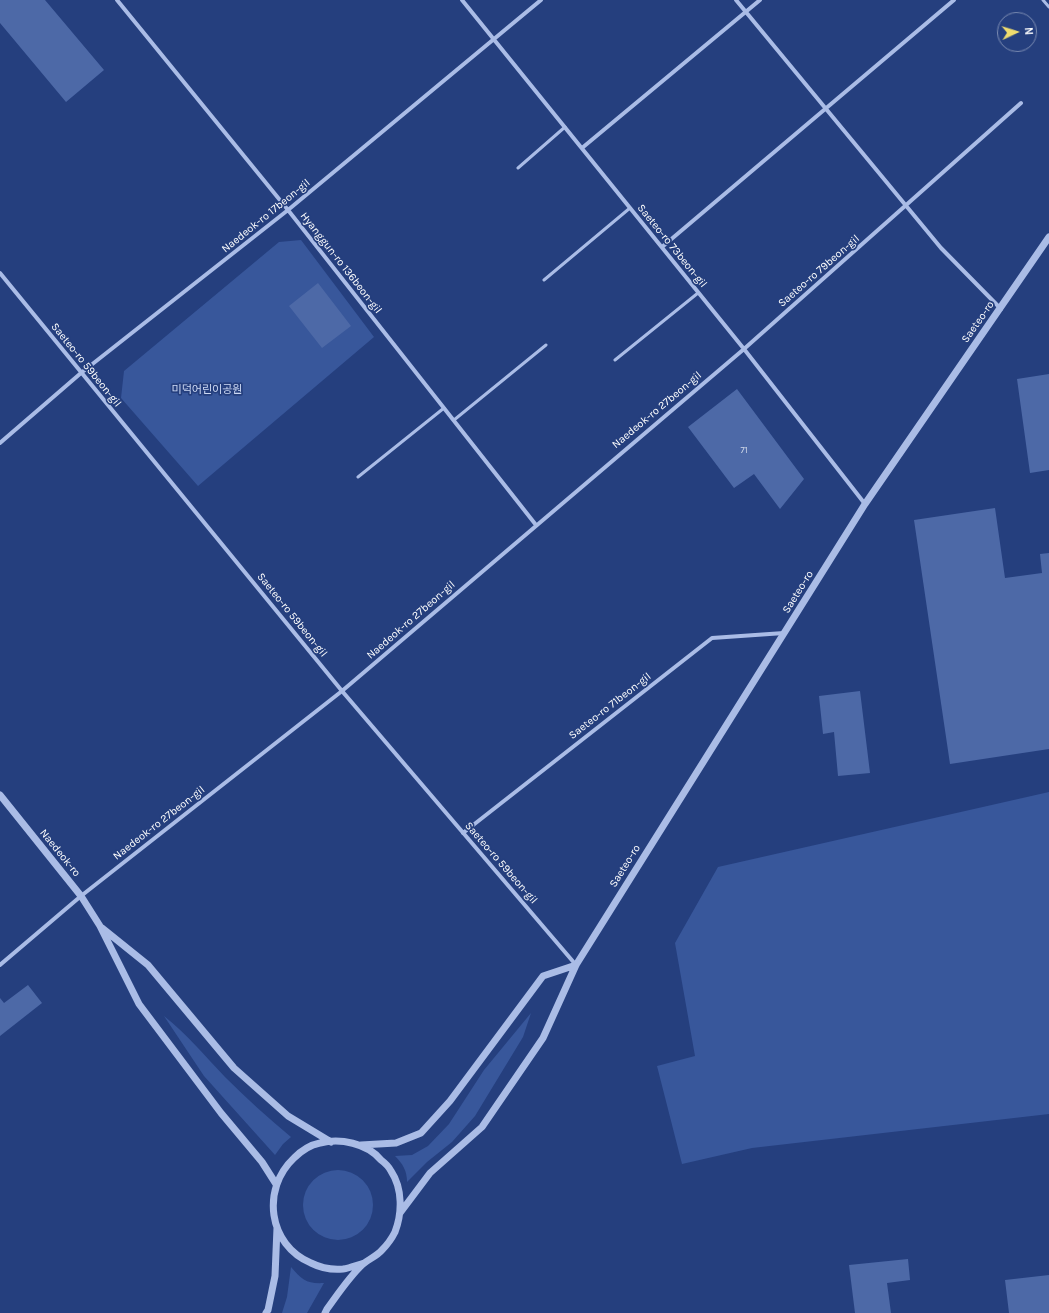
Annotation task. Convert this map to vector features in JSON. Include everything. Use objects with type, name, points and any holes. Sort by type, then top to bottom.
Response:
[{"type":"street","name":"Hyanggun-ro 136beon-gil","points":[[117,0],[288,210],[536,525]]},
{"type":"street","name":"Saeteo-ro 73beon-gil","points":[[462,0],[744,349],[865,504]]},
{"type":"street","name":"Naedeok-ro 17beon-gil","points":[[0,443],[82,373],[288,210],[541,0]]},
{"type":"street","points":[[736,0],[941,248],[1001,309]]},
{"type":"street","points":[[582,148],[760,0]]},
{"type":"street","points":[[662,247],[827,109],[954,0]]},
{"type":"street","name":"Saeteo-ro 79beon-gil","points":[[744,349],[1021,103]]},
{"type":"street","name":"Saeteo-ro","points":[[400,1213],[430,1173],[482,1127],[543,1038],[576,965],[865,504],[1001,309],[1049,237]]},
{"type":"street","name":"Saeteo-ro 59beon-gil","points":[[0,273],[342,691],[576,965]]},
{"type":"street","name":"Naedeok-ro 27beon-gil","points":[[0,965],[81,896],[342,691],[744,349]]},
{"type":"street","name":"Saeteo-ro 71beon-gil","points":[[463,833],[712,638],[784,633]]},
{"type":"street","name":"Naedeok-ro","points":[[0,795],[81,896],[100,926]]},
{"type":"street","points":[[100,926],[148,965],[234,1068],[288,1116],[331,1142]]},
{"type":"street","points":[[100,926],[139,1004],[221,1113],[262,1162],[276,1184]]},
{"type":"street","points":[[266,1313],[268,1310],[275,1276],[277,1228],[273,1204],[276,1184],[286,1166],[301,1151],[320,1143],[340,1141],[360,1145],[396,1143],[421,1133],[450,1101],[543,976],[576,965]]},
{"type":"street","points":[[325,1313],[348,1280],[364,1263],[381,1251],[394,1234],[400,1213],[399,1191],[392,1172],[378,1156],[360,1145]]},
{"type":"street","points":[[277,1228],[286,1244],[296,1254],[302,1259],[321,1268],[343,1269],[364,1263]]},
{"type":"lane","points":[[1043,0],[1049,7]]},
{"type":"lane","points":[[518,168],[565,127]]},
{"type":"lane","points":[[544,280],[630,208]]},
{"type":"lane","points":[[615,360],[698,293]]},
{"type":"lane","points":[[454,420],[546,345]]},
{"type":"lane","points":[[358,477],[444,408]]},
{"type":"green space","name":"미덕어린이공원","points":[[301,240],[374,337],[198,486],[121,398],[124,371],[279,242]]},
{"type":"green space","points":[[1049,792],[1049,1114],[752,1148],[682,1164],[657,1066],[695,1056],[675,943],[718,867]]},
{"type":"green space","points":[[531,1013],[523,1037],[475,1116],[452,1142],[427,1162],[407,1182],[404,1168],[395,1156],[412,1155],[428,1146],[449,1124],[484,1070]]},
{"type":"green space","points":[[164,1016],[188,1038],[241,1093],[291,1137],[283,1144],[275,1155],[204,1076]]},
{"type":"green space","points":[[331,1170],[345,1170],[358,1176],[367,1185],[371,1191],[373,1205],[371,1219],[363,1230],[352,1238],[345,1240],[331,1240],[324,1238],[313,1230],[305,1219],[303,1212],[303,1198],[305,1191],[313,1180],[324,1172]]},
{"type":"green space","points":[[291,1267],[298,1275],[309,1282],[324,1283],[307,1313],[282,1313],[287,1297]]},
{"type":"building","points":[[0,0],[45,0],[104,70],[66,102],[0,23]]},
{"type":"building","points":[[318,283],[351,326],[322,348],[289,306]]},
{"type":"building","points":[[1049,374],[1049,470],[1030,473],[1017,379]]},
{"type":"building","points":[[737,389],[804,479],[780,509],[754,474],[734,488],[688,427]]},
{"type":"building","points":[[995,508],[1005,578],[1042,573],[1040,554],[1049,553],[1049,749],[950,764],[914,520]]},
{"type":"building","points":[[860,691],[870,773],[838,776],[834,732],[823,734],[819,696]]},
{"type":"building","points":[[28,985],[42,1003],[0,1036],[0,998],[4,1003]]},
{"type":"building","points":[[908,1259],[910,1280],[887,1283],[891,1313],[855,1313],[849,1265]]},
{"type":"building","points":[[1049,1275],[1049,1313],[1009,1313],[1005,1280]]}]
